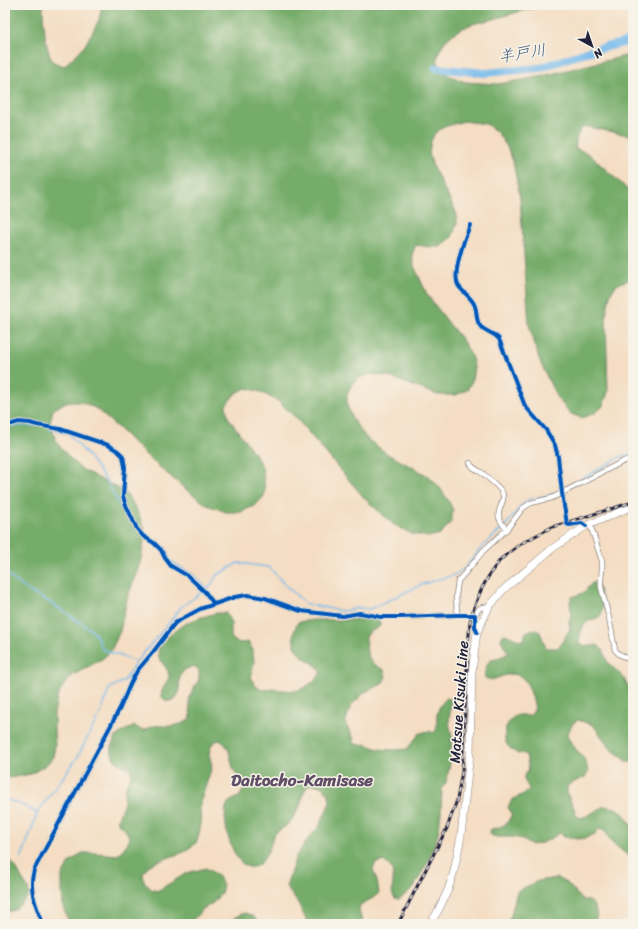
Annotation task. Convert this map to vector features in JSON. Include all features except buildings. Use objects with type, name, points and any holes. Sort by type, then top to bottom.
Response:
[{"type":"main road","name":"Matsue Kisuki Line","points":[[430,924],[448,890],[454,871],[461,836],[470,753],[472,672],[477,632],[489,607],[503,590],[553,548],[588,525],[633,506]]},
{"type":"street","points":[[470,225],[459,260],[456,280],[459,287],[474,303],[480,326],[494,334],[499,339],[525,406],[554,441],[558,457],[568,525],[582,523],[588,525],[594,535],[602,561],[600,583],[609,618],[614,648],[619,654],[633,661]]},
{"type":"street","points":[[5,426],[19,422],[60,429],[108,445],[118,451],[123,456],[125,467],[123,496],[136,529],[161,550],[171,566],[188,576],[205,592],[214,604]]},
{"type":"street","points":[[457,615],[456,594],[458,581],[483,551],[523,508],[531,503],[552,498],[562,491],[624,460],[633,458]]},
{"type":"street","points":[[470,463],[472,467],[480,471],[501,491],[502,499],[498,514],[505,528]]},
{"type":"street","points":[[42,924],[31,887],[31,878],[34,870],[117,715],[131,682],[143,664],[176,623],[188,615],[214,604],[235,597],[247,595],[266,598],[301,611],[343,616],[360,613],[381,617],[475,616]]},
{"type":"street","points":[[477,632],[475,627],[475,616],[479,609],[484,606],[489,607]]},
{"type":"green space","points":[[5,5],[43,5],[45,35],[50,56],[53,62],[64,66],[84,47],[99,20],[102,5],[551,5],[525,10],[472,24],[457,31],[446,40],[440,49],[437,59],[440,68],[448,75],[465,82],[498,84],[534,78],[633,54],[633,136],[583,126],[577,136],[575,148],[589,154],[633,195],[633,280],[628,280],[616,285],[610,295],[606,316],[608,392],[603,406],[595,413],[582,418],[571,414],[557,398],[540,362],[529,325],[520,198],[513,161],[507,147],[497,132],[486,124],[464,121],[444,127],[435,133],[431,141],[429,153],[433,167],[456,212],[457,224],[452,237],[440,247],[416,245],[412,254],[414,266],[428,296],[463,341],[471,355],[474,367],[472,381],[467,390],[456,395],[438,395],[387,376],[371,374],[360,377],[352,384],[347,394],[347,405],[353,420],[367,439],[389,455],[430,477],[440,488],[453,510],[451,522],[441,534],[429,537],[412,534],[393,524],[366,500],[296,418],[278,401],[258,391],[246,388],[235,394],[226,405],[228,417],[256,456],[262,467],[265,488],[264,496],[256,505],[241,512],[226,512],[207,505],[184,488],[149,458],[95,408],[81,402],[66,402],[53,410],[50,423],[56,441],[80,468],[118,488],[127,495],[136,509],[144,527],[144,542],[140,563],[127,599],[120,631],[111,651],[102,659],[73,675],[63,686],[57,698],[54,714],[55,746],[53,757],[46,765],[31,774],[9,778],[5,778]]},
{"type":"green space","points":[[592,583],[596,583],[599,590],[602,600],[602,613],[599,617],[589,621],[583,627],[579,643],[586,646],[598,645],[603,650],[607,661],[624,678],[627,685],[633,688],[633,762],[628,762],[610,748],[593,725],[578,720],[573,723],[567,735],[571,743],[585,760],[588,773],[585,777],[567,786],[567,794],[576,815],[580,818],[587,816],[604,806],[621,811],[632,827],[629,844],[633,849],[633,858],[611,842],[603,829],[599,829],[595,834],[586,838],[577,839],[564,837],[560,833],[553,838],[535,845],[526,843],[522,839],[518,838],[495,837],[491,835],[490,832],[491,829],[504,825],[510,820],[511,812],[508,807],[512,800],[527,792],[529,789],[524,779],[529,769],[526,755],[522,753],[518,754],[507,745],[505,740],[505,732],[512,718],[520,715],[529,716],[533,712],[534,707],[529,688],[523,678],[514,674],[487,679],[485,678],[486,666],[490,660],[509,653],[501,640],[502,636],[505,634],[519,640],[523,640],[526,632],[533,629],[540,632],[546,648],[557,648],[561,645],[570,628],[570,601],[572,597],[583,593]]},
{"type":"green space","points":[[217,613],[226,613],[231,623],[231,637],[238,642],[248,642],[253,650],[254,662],[251,676],[254,684],[261,690],[273,689],[295,691],[304,688],[319,676],[321,671],[316,665],[306,659],[298,651],[294,642],[294,632],[298,622],[373,618],[380,622],[380,626],[374,630],[371,630],[366,637],[366,648],[372,663],[384,670],[386,677],[382,684],[365,692],[351,706],[345,723],[353,737],[354,743],[358,745],[365,744],[378,749],[407,749],[420,733],[429,731],[434,733],[436,731],[439,708],[447,698],[450,699],[449,722],[452,737],[450,763],[446,782],[442,789],[438,834],[429,860],[414,887],[399,900],[395,899],[392,892],[393,872],[391,868],[384,861],[376,863],[373,869],[379,893],[360,905],[359,911],[363,924],[308,924],[298,903],[286,886],[296,856],[311,835],[319,827],[330,802],[329,795],[325,789],[318,785],[310,784],[304,792],[300,806],[291,820],[273,836],[265,858],[257,866],[246,866],[239,861],[234,852],[225,819],[228,803],[239,797],[244,789],[244,783],[232,766],[228,749],[219,740],[214,742],[211,746],[209,754],[212,766],[200,809],[201,825],[197,842],[184,852],[148,866],[143,874],[144,881],[151,889],[157,891],[187,873],[206,868],[217,875],[223,885],[221,893],[213,903],[203,909],[189,924],[70,924],[63,908],[62,891],[62,876],[69,863],[82,853],[118,855],[130,838],[126,831],[118,823],[118,818],[124,803],[126,786],[131,776],[131,769],[116,761],[112,755],[113,743],[117,736],[135,726],[141,730],[146,730],[155,726],[174,726],[185,722],[191,717],[189,703],[190,696],[199,679],[199,670],[194,666],[186,669],[180,675],[179,693],[174,701],[166,701],[161,696],[169,677],[168,671],[159,658],[158,649],[171,634],[181,626],[199,618]]},
{"type":"green space","points":[[5,855],[15,866],[28,888],[29,893],[28,897],[17,908],[12,911],[5,912]]},
{"type":"green space","points":[[557,878],[568,884],[583,900],[589,901],[594,906],[597,915],[594,924],[503,924],[511,916],[517,891],[538,881]]},
{"type":"green space","points":[[245,913],[253,916],[261,924],[228,924],[236,917]]},
{"type":"waterway","name":"羊戸川","points":[[436,68],[485,73],[540,68],[586,52],[626,42],[633,42]]},
{"type":"waterway","points":[[12,426],[35,426]]},
{"type":"waterway","points":[[50,429],[66,433]]},
{"type":"waterway","points":[[69,434],[90,458],[108,483],[124,515],[132,524]]},
{"type":"waterway","points":[[206,590],[216,576],[238,563],[269,567],[284,584],[306,604],[343,611],[358,608],[370,609],[423,584],[454,575],[466,567],[482,547],[507,524],[521,506],[530,499],[555,494],[624,455],[633,454]]},
{"type":"waterway","points":[[169,560],[193,575],[207,589]]},
{"type":"waterway","points":[[5,570],[10,577],[30,592],[49,602],[93,631],[102,649],[136,662]]},
{"type":"waterway","points":[[21,859],[37,813],[77,758],[102,710],[109,689],[124,681],[136,662],[181,607],[202,592]]},
{"type":"waterway","points":[[5,799],[24,806],[37,813]]},
{"type":"railway","points":[[398,924],[447,828],[457,800],[462,771],[470,622],[474,607],[482,588],[491,572],[501,559],[522,543],[552,527],[633,502]]},
{"type":"cycle path","points":[[470,225],[462,246],[458,264],[458,285],[474,304],[479,325],[499,339],[525,406],[546,430],[555,445],[567,524],[582,523],[586,526]]},
{"type":"cycle path","points":[[5,426],[19,422],[60,429],[108,445],[118,451],[123,456],[125,467],[123,496],[137,529],[143,536],[154,543],[161,550],[171,566],[188,576],[205,592],[214,604]]},
{"type":"cycle path","points":[[43,924],[35,904],[32,891],[32,877],[34,870],[120,708],[137,671],[175,623],[200,609],[235,597],[247,595],[265,598],[301,611],[343,616],[360,613],[381,617],[475,615],[475,627],[477,632]]},
{"type":"district","name":"Daitocho-Kamisase","points":[[302,780]]}]
